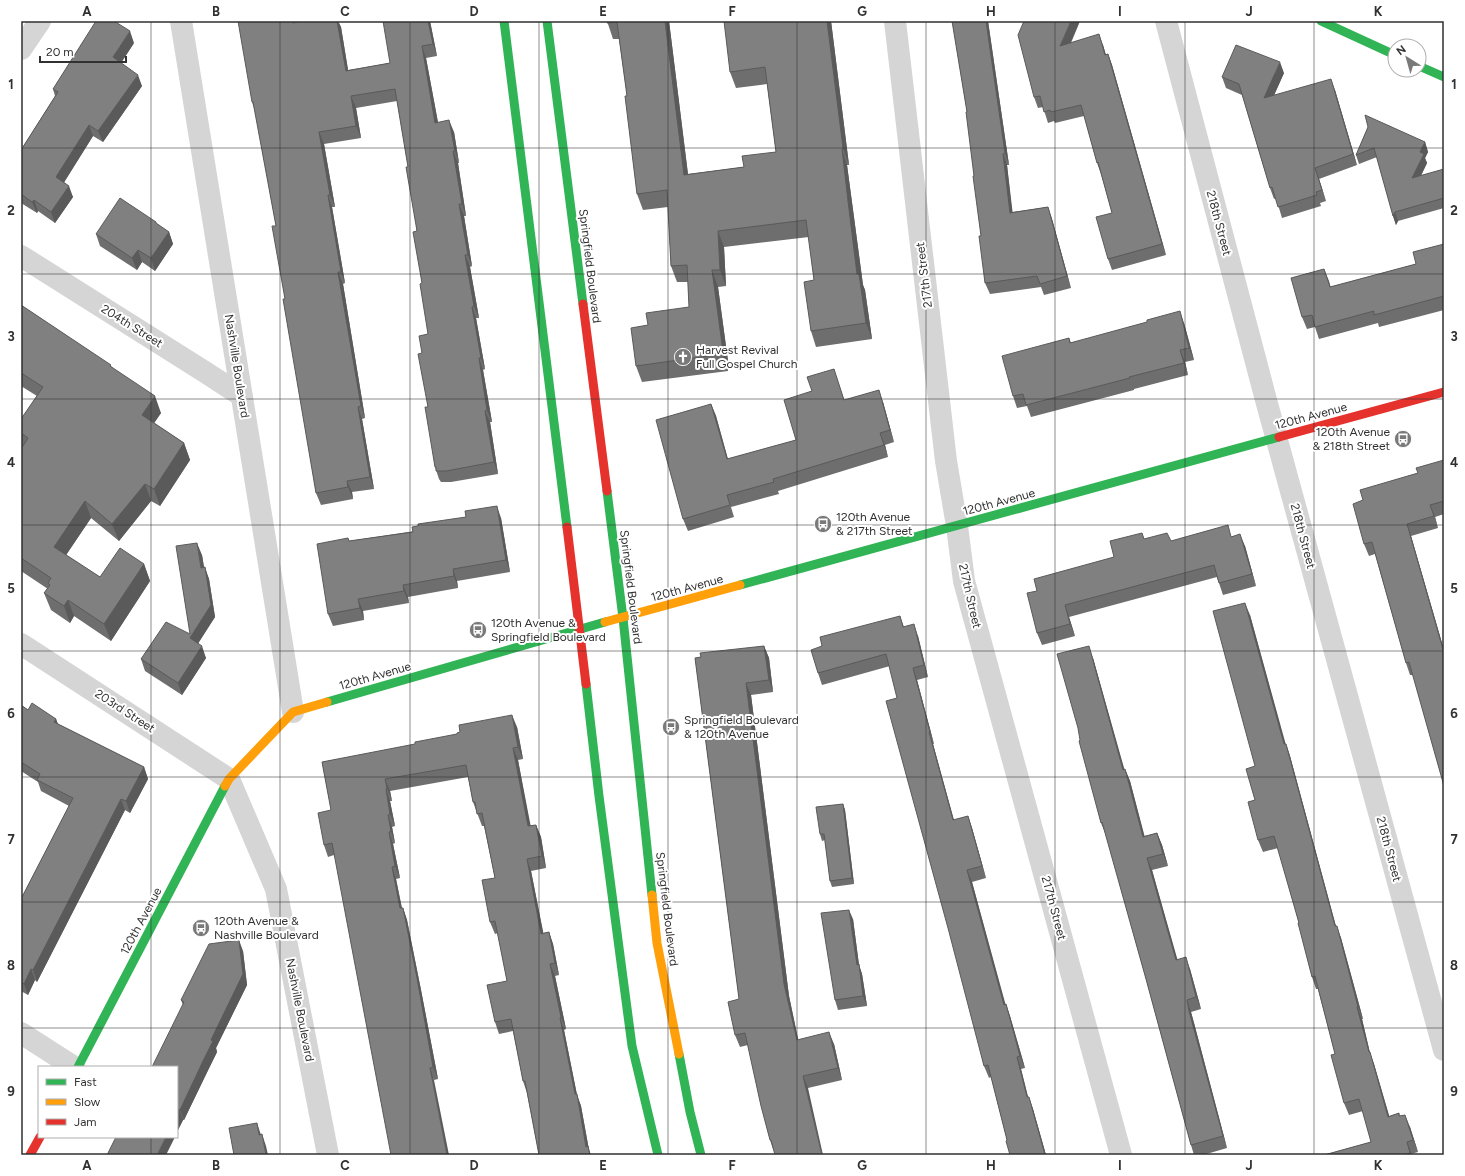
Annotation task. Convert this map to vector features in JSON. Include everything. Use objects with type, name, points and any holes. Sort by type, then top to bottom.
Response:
[{"type":"main road","points":[[504,21],[580,629],[600,803],[632,1046],[658,1155]]},
{"type":"main road","name":"Springfield Boulevard","points":[[547,21],[623,618],[657,943],[690,1112],[701,1155]]},
{"type":"main road","points":[[1322,21],[1387,51]]},
{"type":"main road","points":[[1427,70],[1444,78]]},
{"type":"main road","name":"120th Avenue","points":[[79,1066],[229,779],[293,712],[580,629],[1444,392]]},
{"type":"main road","points":[[30,1155],[39,1138]]},
{"type":"street","points":[[21,49],[40,21]]},
{"type":"street","name":"Nashville Boulevard","points":[[181,21],[293,712]]},
{"type":"street","name":"217th Street","points":[[894,21],[946,461],[957,526],[964,581],[1121,1155]]},
{"type":"street","name":"218th Street","points":[[1166,21],[1276,439],[1444,1050]]},
{"type":"street","name":"204th Street","points":[[21,256],[242,396]]},
{"type":"street","name":"203rd Street","points":[[21,644],[229,779]]},
{"type":"street","name":"Nashville Boulevard","points":[[229,779],[276,889],[328,1155]]},
{"type":"street","points":[[21,1033],[72,1066]]},
{"type":"building","points":[[96,21],[114,21],[130,31],[113,57],[138,75],[98,131],[89,125],[56,177],[69,186],[51,212],[34,200],[32,202],[21,194],[21,150],[58,92],[53,89]]},
{"type":"building","points":[[238,21],[293,21],[293,23],[303,21],[337,21],[346,71],[390,63],[383,21],[428,21],[433,44],[422,46],[435,123],[449,120],[455,151],[453,151],[462,204],[459,204],[468,255],[465,255],[481,358],[479,358],[487,410],[485,411],[494,462],[446,471],[436,471],[425,407],[428,407],[418,354],[422,353],[419,336],[428,334],[420,284],[422,283],[413,232],[417,231],[395,89],[351,96],[356,126],[319,132],[341,272],[338,272],[361,406],[358,407],[370,477],[347,481],[348,487],[316,493],[272,226],[276,226]]},
{"type":"building","points":[[607,21],[665,21],[684,175],[744,167],[742,156],[776,152],[765,67],[730,72],[724,21],[827,21],[857,274],[859,274],[866,323],[811,331],[804,282],[814,280],[806,220],[718,231],[720,270],[712,270],[722,354],[636,366],[631,328],[648,325],[646,313],[689,307],[687,265],[671,266],[667,190],[637,194],[625,96],[627,96],[617,22],[607,23]]},
{"type":"building","points":[[952,21],[986,21],[1005,153],[1003,154],[1010,213],[1048,207],[1067,276],[1040,284],[1037,276],[985,283],[967,112]]},
{"type":"building","points":[[1024,21],[1071,21],[1060,46],[1099,34],[1105,55],[1108,54],[1162,244],[1108,259],[1096,217],[1112,213],[1081,105],[1051,112],[1050,110],[1044,112],[1040,96],[1034,97],[1018,35]]},
{"type":"building","points":[[1236,45],[1280,62],[1264,98],[1331,79],[1353,154],[1315,168],[1322,190],[1316,192],[1317,195],[1278,207],[1272,187],[1270,188],[1239,84],[1222,77]]},
{"type":"building","points":[[1365,115],[1425,142],[1420,152],[1424,154],[1412,178],[1444,169],[1444,198],[1395,212],[1393,216],[1374,148],[1356,155],[1368,127]]},
{"type":"building","points":[[120,198],[169,232],[151,258],[138,250],[132,258],[96,234]]},
{"type":"building","points":[[1444,244],[1444,296],[1374,315],[1374,311],[1315,327],[1312,315],[1302,317],[1291,278],[1324,269],[1330,287],[1416,264],[1413,252]]},
{"type":"building","points":[[21,305],[155,396],[142,415],[184,443],[154,489],[145,484],[112,524],[85,501],[54,547],[100,577],[120,548],[144,564],[104,624],[68,600],[64,606],[44,593],[50,585],[48,583],[51,578],[21,558],[21,449],[28,438],[21,433],[21,419],[43,387],[21,373]]},
{"type":"building","points":[[1180,311],[1189,348],[1180,350],[1184,363],[1026,405],[1023,394],[1013,396],[1002,356],[1069,338],[1070,343],[1147,322],[1147,320]]},
{"type":"building","points":[[834,369],[844,400],[879,390],[890,430],[880,433],[884,445],[773,479],[774,482],[727,495],[730,505],[683,519],[656,420],[711,404],[727,459],[796,440],[784,400],[812,391],[807,377]]},
{"type":"building","points":[[1444,460],[1444,501],[1430,505],[1434,516],[1407,524],[1444,653],[1444,786],[1409,662],[1406,663],[1372,542],[1364,544],[1353,504],[1363,500],[1360,490],[1418,473],[1416,468]]},
{"type":"building","points":[[497,506],[506,560],[453,569],[454,576],[403,585],[404,591],[358,599],[360,608],[328,614],[317,544],[348,538],[349,541],[413,532],[412,527],[418,526],[418,524],[466,517],[465,511]]},
{"type":"building","points":[[1228,525],[1231,537],[1240,534],[1252,574],[1219,583],[1214,565],[1065,605],[1070,624],[1037,633],[1027,593],[1037,591],[1034,579],[1114,557],[1110,541],[1142,533],[1144,539],[1167,533],[1171,541]]},
{"type":"building","points":[[197,543],[201,568],[205,567],[211,605],[190,638],[202,646],[178,683],[141,659],[166,622],[190,634],[176,546]]},
{"type":"building","points":[[1245,603],[1284,744],[1286,744],[1335,926],[1337,926],[1369,1052],[1388,1117],[1399,1113],[1399,1116],[1405,1115],[1413,1140],[1407,1142],[1410,1153],[1402,1155],[1324,1155],[1371,1142],[1359,1099],[1344,1103],[1331,1055],[1335,1054],[1315,976],[1312,977],[1299,923],[1274,836],[1258,840],[1248,802],[1255,800],[1246,769],[1255,766],[1213,611]]},
{"type":"building","points":[[900,616],[903,627],[914,624],[924,665],[913,668],[953,820],[968,816],[982,866],[967,870],[1004,1005],[1006,1004],[1020,1056],[1017,1057],[1027,1097],[1029,1097],[1045,1155],[1010,1155],[988,1065],[984,1066],[886,701],[897,698],[886,654],[818,673],[811,650],[822,646],[820,637]]},
{"type":"building","points":[[764,646],[769,680],[746,683],[784,984],[797,1040],[829,1032],[838,1068],[803,1076],[822,1155],[775,1155],[761,1106],[745,1033],[735,1035],[728,1002],[739,999],[695,658],[701,657],[700,653]]},
{"type":"building","points":[[1089,646],[1143,837],[1157,833],[1163,854],[1147,858],[1176,960],[1186,957],[1196,997],[1187,1000],[1189,1011],[1223,1136],[1191,1145],[1102,822],[1101,823],[1079,741],[1078,728],[1057,654]]},
{"type":"building","points":[[32,703],[56,719],[54,722],[144,767],[126,801],[121,799],[33,970],[31,969],[24,984],[21,982],[21,899],[73,798],[37,780],[40,774],[21,762],[21,705],[28,710]]},
{"type":"building","points":[[512,715],[518,747],[513,748],[528,826],[536,825],[542,856],[527,859],[541,934],[549,932],[555,963],[550,964],[575,1094],[577,1094],[586,1147],[588,1146],[590,1155],[539,1155],[525,1081],[523,1081],[511,1019],[495,1022],[487,985],[507,981],[495,921],[490,922],[482,880],[495,878],[482,813],[477,814],[475,802],[473,802],[466,765],[385,779],[390,814],[388,815],[391,831],[389,832],[395,866],[392,867],[400,908],[403,908],[417,978],[433,1067],[430,1068],[447,1155],[391,1155],[332,843],[324,845],[318,813],[331,810],[322,762],[415,744],[415,742],[457,734],[460,732],[459,725]]},
{"type":"building","points":[[843,804],[852,878],[830,881],[824,834],[820,834],[816,807]]},
{"type":"building","points":[[849,910],[863,996],[835,1000],[821,913]]},
{"type":"building","points":[[239,940],[243,974],[211,1040],[213,1041],[180,1110],[179,1109],[178,1111],[178,1066],[152,1066],[184,1002],[181,1000],[209,944]]},
{"type":"building","points":[[257,1123],[259,1135],[262,1134],[266,1155],[234,1155],[229,1128]]},
{"type":"building","points":[[116,1138],[166,1138],[157,1155],[107,1155]]},
{"type":"traffic: fast","points":[[504,21],[567,527]]},
{"type":"traffic: fast","points":[[547,21],[583,304]]},
{"type":"traffic: fast","points":[[1321,21],[1387,51]]},
{"type":"traffic: fast","points":[[1427,70],[1444,77]]},
{"type":"traffic: fast","points":[[740,585],[1279,437]]},
{"type":"traffic: fast","points":[[607,491],[623,618],[652,895]]},
{"type":"traffic: fast","points":[[327,702],[605,622]]},
{"type":"traffic: fast","points":[[586,684],[599,796],[632,1046],[658,1155]]},
{"type":"traffic: fast","points":[[79,1066],[225,786]]},
{"type":"traffic: fast","points":[[679,1054],[690,1112],[701,1155]]},
{"type":"traffic: slow","points":[[605,622],[740,585]]},
{"type":"traffic: slow","points":[[225,786],[229,779],[293,712],[327,702]]},
{"type":"traffic: slow","points":[[652,895],[657,943],[679,1054]]},
{"type":"traffic: jam","points":[[583,304],[607,491]]},
{"type":"traffic: jam","points":[[1279,437],[1444,392]]},
{"type":"traffic: jam","points":[[567,527],[586,684]]},
{"type":"traffic: jam","points":[[30,1155],[39,1138]]},
{"type":"place","name":"Harvest Revival Full Gospel Church","points":[[683,357]]},
{"type":"place","name":"120th Avenue & 218th Street","points":[[1403,439]]},
{"type":"place","name":"120th Avenue & 217th Street","points":[[823,524]]},
{"type":"place","name":"120th Avenue & Springfield Boulevard","points":[[478,630]]},
{"type":"place","name":"Springfield Boulevard & 120th Avenue","points":[[671,727]]},
{"type":"place","name":"120th Avenue & Nashville Boulevard","points":[[201,928]]}]
